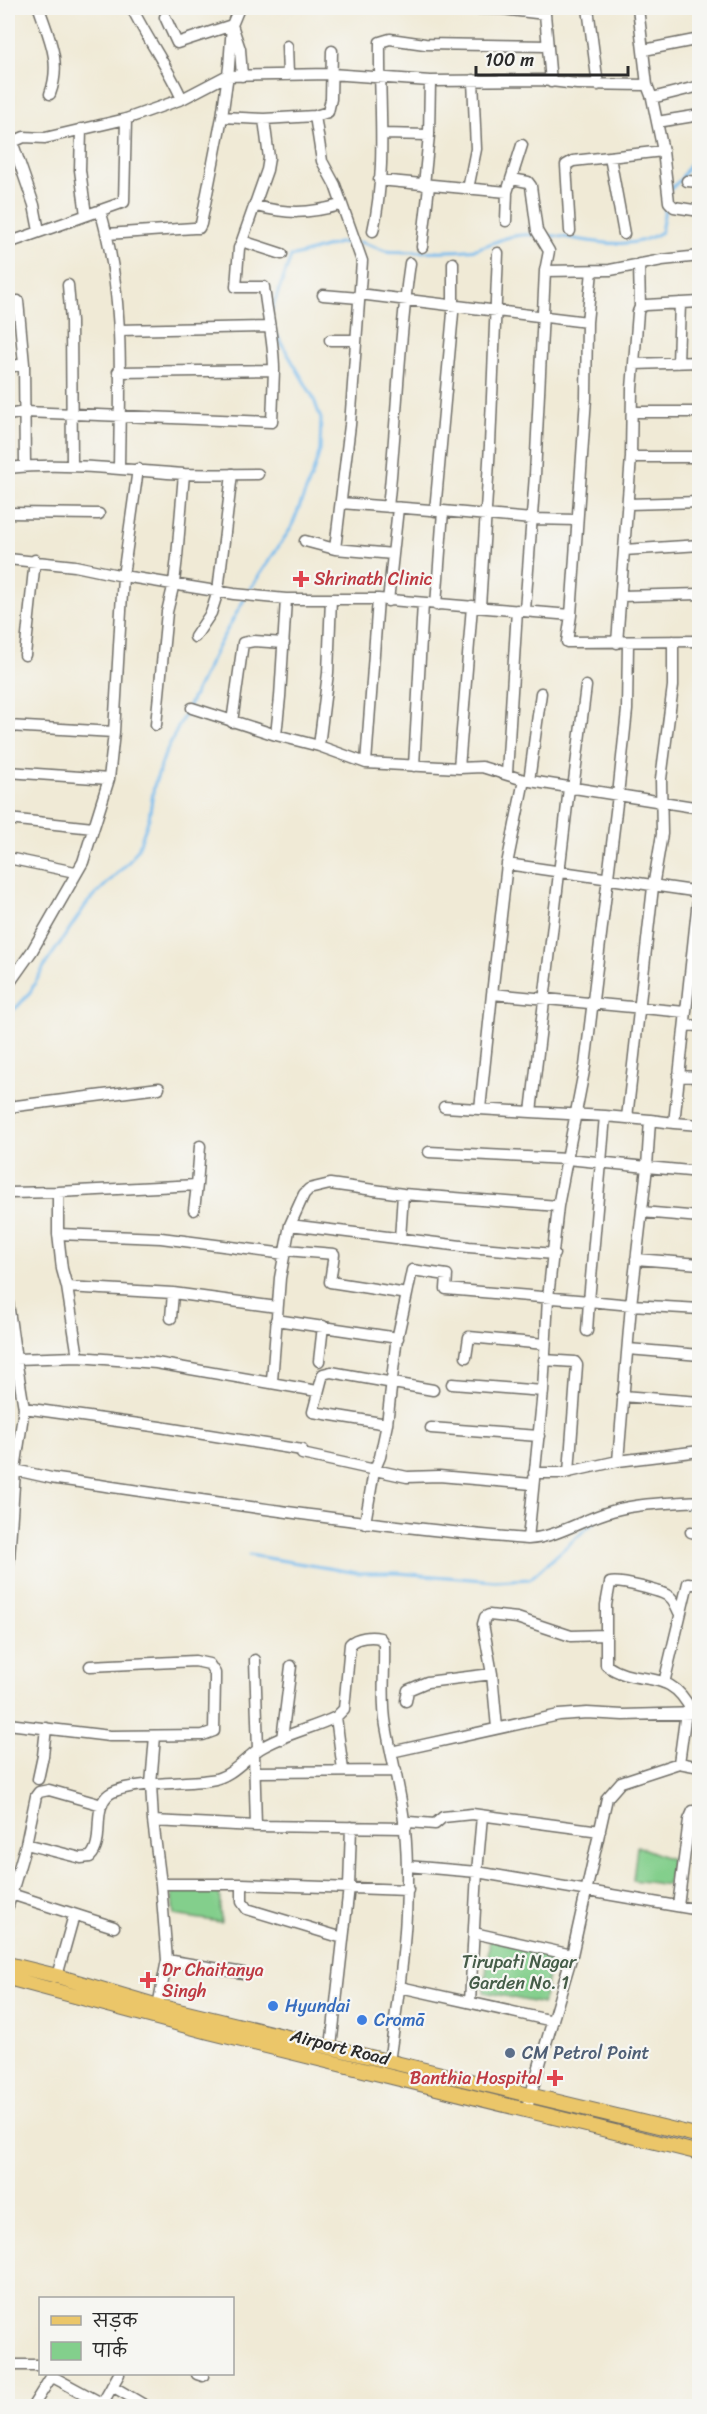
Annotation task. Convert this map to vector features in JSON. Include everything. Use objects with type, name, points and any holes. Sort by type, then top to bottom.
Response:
[{"type":"main road","name":"Airport Road","points":[[8,1964],[158,2006],[699,2136]]},
{"type":"main road","name":"Airport Road","points":[[8,1978],[209,2032],[699,2153]]},
{"type":"street","points":[[39,8],[52,45],[57,71],[50,94]]},
{"type":"street","points":[[132,8],[174,80],[182,99]]},
{"type":"street","points":[[107,234],[199,228],[222,117],[232,25],[239,8]]},
{"type":"street","points":[[430,8],[546,10],[551,82]]},
{"type":"street","points":[[588,8],[598,85]]},
{"type":"street","points":[[638,8],[647,85],[663,151],[669,202],[674,207],[699,211]]},
{"type":"street","points":[[165,17],[177,43],[232,25]]},
{"type":"street","points":[[232,25],[240,49],[242,76]]},
{"type":"street","points":[[644,50],[699,39]]},
{"type":"street","points":[[373,231],[382,134],[380,42],[384,40],[426,44],[548,46]]},
{"type":"street","points":[[286,46],[288,75]]},
{"type":"street","points":[[222,117],[315,116],[328,112],[331,99],[332,51]]},
{"type":"street","points":[[39,231],[34,205],[15,141],[24,137],[45,138],[126,119],[182,99],[226,76],[331,74],[430,81],[647,85]]},
{"type":"street","points":[[468,189],[476,149],[473,80]]},
{"type":"street","points":[[422,247],[427,185],[430,81]]},
{"type":"street","points":[[652,98],[699,86]]},
{"type":"street","points":[[657,122],[699,115]]},
{"type":"street","points":[[315,116],[322,161],[335,185],[340,205],[362,261],[335,549]]},
{"type":"street","points":[[8,415],[25,412],[73,416],[272,422],[274,347],[268,327],[264,287],[236,287],[238,248],[256,206],[269,158],[264,118]]},
{"type":"street","points":[[8,243],[123,202],[126,119]]},
{"type":"street","points":[[81,129],[80,177],[86,216]]},
{"type":"street","points":[[382,134],[429,135]]},
{"type":"street","points":[[506,221],[507,192],[522,145]]},
{"type":"street","points":[[570,231],[566,165],[573,161],[663,151]]},
{"type":"street","points":[[610,157],[624,234]]},
{"type":"street","points":[[507,773],[521,610],[532,519],[545,271],[549,251],[537,231],[531,186],[528,182],[512,179]]},
{"type":"street","points":[[379,180],[507,192]]},
{"type":"street","points":[[687,181],[699,182]]},
{"type":"street","points":[[256,206],[280,212],[308,213],[340,205]]},
{"type":"street","points":[[100,210],[116,280],[119,330],[119,468]]},
{"type":"street","points":[[242,241],[282,254]]},
{"type":"street","points":[[459,768],[487,514],[498,253]]},
{"type":"street","points":[[545,271],[619,269],[699,256]]},
{"type":"street","points":[[366,763],[383,600],[393,554],[397,417],[404,300],[410,263]]},
{"type":"street","points":[[436,604],[439,511],[453,306],[453,263]]},
{"type":"street","points":[[528,1539],[558,1206],[577,1114],[627,710],[621,596],[631,457],[634,364],[640,307],[639,264]]},
{"type":"street","points":[[591,271],[587,322],[586,398],[571,615],[567,642],[699,641]]},
{"type":"street","points":[[68,285],[71,321],[72,466]]},
{"type":"street","points":[[322,296],[359,296],[404,300],[587,322]]},
{"type":"street","points":[[18,301],[24,364],[26,466]]},
{"type":"street","points":[[678,363],[680,303]]},
{"type":"street","points":[[640,307],[699,303]]},
{"type":"street","points":[[119,330],[268,327]]},
{"type":"street","points":[[330,340],[356,340]]},
{"type":"street","points":[[634,364],[699,362]]},
{"type":"street","points":[[8,367],[24,364]]},
{"type":"street","points":[[118,372],[274,370]]},
{"type":"street","points":[[633,412],[699,412]]},
{"type":"street","points":[[631,457],[699,457]]},
{"type":"street","points":[[8,468],[72,466],[184,474],[258,474]]},
{"type":"street","points":[[8,985],[32,951],[75,872],[83,862],[109,779],[123,576],[138,469]]},
{"type":"street","points":[[156,725],[167,612],[174,583],[184,474]]},
{"type":"street","points":[[195,637],[211,613],[218,591],[232,474]]},
{"type":"street","points":[[628,504],[699,502]]},
{"type":"street","points":[[341,503],[532,519],[577,520]]},
{"type":"street","points":[[8,513],[99,514]]},
{"type":"street","points":[[305,542],[335,549],[393,554]]},
{"type":"street","points":[[624,550],[699,545]]},
{"type":"street","points":[[8,559],[35,560],[75,566],[234,594],[286,599],[383,600],[571,615]]},
{"type":"street","points":[[25,656],[35,560]]},
{"type":"street","points":[[621,596],[699,594]]},
{"type":"street","points":[[276,735],[286,599]]},
{"type":"street","points":[[319,746],[328,673],[331,599]]},
{"type":"street","points":[[414,766],[423,603]]},
{"type":"street","points":[[232,722],[243,643],[254,641],[284,643]]},
{"type":"street","points":[[627,1118],[653,886],[662,834],[662,779],[673,686],[673,641]]},
{"type":"street","points":[[531,1112],[560,871],[586,686]]},
{"type":"street","points":[[480,1109],[507,864],[527,781],[541,693]]},
{"type":"street","points":[[192,708],[232,722],[319,746],[366,763],[482,767],[527,781],[699,808]]},
{"type":"street","points":[[8,726],[114,732]]},
{"type":"street","points":[[8,772],[109,779]]},
{"type":"street","points":[[8,819],[35,820],[93,828]]},
{"type":"street","points":[[8,858],[75,872]]},
{"type":"street","points":[[507,864],[653,886],[699,888],[696,952],[685,1012],[674,1123]]},
{"type":"street","points":[[492,994],[685,1012]]},
{"type":"street","points":[[685,1025],[699,1026]]},
{"type":"street","points":[[678,1076],[699,1077]]},
{"type":"street","points":[[8,1107],[159,1088]]},
{"type":"street","points":[[444,1107],[577,1114],[699,1125]]},
{"type":"street","points":[[587,1331],[592,1249],[605,1116]]},
{"type":"street","points":[[618,1461],[622,1396],[650,1120]]},
{"type":"street","points":[[194,1210],[200,1146]]},
{"type":"street","points":[[429,1152],[567,1159],[699,1172]]},
{"type":"street","points":[[272,1381],[277,1307],[290,1225],[304,1194],[309,1189],[330,1184],[403,1194],[558,1206]]},
{"type":"street","points":[[8,1193],[197,1185]]},
{"type":"street","points":[[58,1192],[58,1234],[62,1269],[78,1357]]},
{"type":"street","points":[[400,1239],[403,1194]]},
{"type":"street","points":[[642,1212],[699,1217]]},
{"type":"street","points":[[290,1225],[400,1239],[554,1254]]},
{"type":"street","points":[[58,1234],[161,1238],[285,1252],[334,1254],[330,1282],[407,1294]]},
{"type":"street","points":[[636,1259],[699,1263]]},
{"type":"street","points":[[365,1523],[374,1471],[380,1457],[387,1424],[398,1338],[412,1270],[447,1275],[446,1289],[699,1309]]},
{"type":"street","points":[[67,1287],[173,1293],[277,1307]]},
{"type":"street","points":[[171,1318],[173,1293]]},
{"type":"street","points":[[8,1303],[24,1408],[11,1469],[8,1574]]},
{"type":"street","points":[[276,1320],[398,1338]]},
{"type":"street","points":[[319,1361],[322,1326]]},
{"type":"street","points":[[466,1357],[469,1337],[545,1344]]},
{"type":"street","points":[[628,1349],[699,1356]]},
{"type":"street","points":[[16,1359],[78,1357],[156,1363],[317,1390]]},
{"type":"street","points":[[544,1360],[575,1362],[577,1365],[569,1472]]},
{"type":"street","points":[[387,1424],[315,1414],[312,1410],[321,1378],[327,1372],[433,1390]]},
{"type":"street","points":[[452,1384],[543,1391]]},
{"type":"street","points":[[622,1396],[699,1402]]},
{"type":"street","points":[[24,1408],[160,1427],[302,1452],[374,1471],[407,1477],[439,1476],[532,1485]]},
{"type":"street","points":[[431,1428],[539,1436]]},
{"type":"street","points":[[534,1473],[569,1472],[618,1461],[699,1451]]},
{"type":"street","points":[[11,1469],[51,1478],[365,1523],[528,1539],[574,1527],[610,1512],[644,1504],[699,1501]]},
{"type":"street","points":[[679,1763],[684,1737],[693,1712],[682,1693],[664,1683],[607,1667],[605,1635],[609,1586],[612,1582],[661,1593],[670,1597],[680,1614]]},
{"type":"street","points":[[664,1683],[688,1583],[699,1585]]},
{"type":"street","points":[[496,1728],[492,1674],[483,1619],[489,1615],[517,1618],[571,1636],[605,1635]]},
{"type":"street","points":[[26,1844],[81,1858],[90,1857],[96,1848],[102,1805],[106,1797],[113,1793],[151,1784],[219,1778],[256,1752],[336,1717],[344,1709],[350,1644],[355,1640],[380,1638],[384,1644],[385,1719],[405,1828],[408,1890],[400,1987],[389,2062]]},
{"type":"street","points":[[255,1660],[256,1826]]},
{"type":"street","points":[[8,1724],[110,1736],[203,1735],[214,1731],[215,1673],[209,1664],[195,1661],[90,1666]]},
{"type":"street","points":[[282,1739],[291,1666]]},
{"type":"street","points":[[406,1701],[408,1690],[421,1683],[492,1674]]},
{"type":"street","points":[[391,1752],[560,1715],[693,1712]]},
{"type":"street","points":[[336,1717],[343,1770]]},
{"type":"street","points":[[38,1779],[46,1728]]},
{"type":"street","points":[[155,1736],[151,1784],[167,1959],[158,2006]]},
{"type":"street","points":[[526,2111],[572,1955],[608,1798],[621,1782],[679,1763],[699,1767]]},
{"type":"street","points":[[256,1772],[343,1770],[396,1772]]},
{"type":"street","points":[[8,1906],[26,1844],[36,1796],[39,1792],[49,1790],[102,1805]]},
{"type":"street","points":[[678,1906],[689,1820],[693,1811],[699,1811]]},
{"type":"street","points":[[405,1828],[409,1822],[435,1824],[443,1817],[472,1814],[600,1831]]},
{"type":"street","points":[[470,2002],[482,1816]]},
{"type":"street","points":[[153,1821],[256,1826],[405,1828]]},
{"type":"street","points":[[331,2047],[348,1887],[351,1827]]},
{"type":"street","points":[[407,1866],[477,1872],[699,1910]]},
{"type":"street","points":[[161,1884],[242,1884],[408,1890]]},
{"type":"street","points":[[242,1884],[242,1902],[247,1909],[343,1938]]},
{"type":"street","points":[[11,1894],[114,1927]]},
{"type":"street","points":[[57,1976],[74,1915]]},
{"type":"street","points":[[474,1933],[572,1955]]},
{"type":"street","points":[[167,1959],[243,1973]]},
{"type":"street","points":[[400,1987],[553,2021]]},
{"type":"street","points":[[8,2365],[39,2365]]},
{"type":"street","points":[[33,2406],[52,2375],[102,2405],[118,2375]]},
{"type":"street","points":[[112,2386],[146,2406]]},
{"type":"green space","points":[[637,1846],[671,1859],[668,1885],[633,1880]]},
{"type":"green space","points":[[219,1886],[221,1922],[174,1915],[171,1887]]},
{"type":"green space","name":"Tirupati Nagar Garden No. 1","points":[[490,1939],[552,1954],[543,2004],[484,1992]]},
{"type":"waterway","points":[[671,189],[681,179],[700,146]]},
{"type":"waterway","points":[[544,235],[619,244],[648,239],[661,232],[666,203]]},
{"type":"waterway","points":[[359,242],[386,251],[446,251],[476,249],[510,237],[534,235]]},
{"type":"waterway","points":[[271,312],[291,257],[339,243],[353,242]]},
{"type":"waterway","points":[[248,592],[291,528],[320,450],[321,419],[313,397],[275,332]]},
{"type":"waterway","points":[[8,1013],[29,994],[45,965],[88,902],[128,863],[138,849],[149,818],[154,786],[165,754],[219,644],[245,598]]},
{"type":"waterway","points":[[686,1507],[700,1507]]},
{"type":"waterway","points":[[249,1555],[358,1573],[398,1573],[495,1581],[530,1579],[595,1521]]},
{"type":"place","name":"Shrinath Clinic","points":[[301,579]]},
{"type":"place","name":"Dr Chaitanya Singh","points":[[148,1980]]},
{"type":"place","name":"Hyundai","points":[[273,2006]]},
{"type":"place","name":"Cromā","points":[[362,2020]]},
{"type":"place","name":"CM Petrol Point","points":[[510,2053]]},
{"type":"place","name":"Banthia Hospital","points":[[555,2078]]}]
